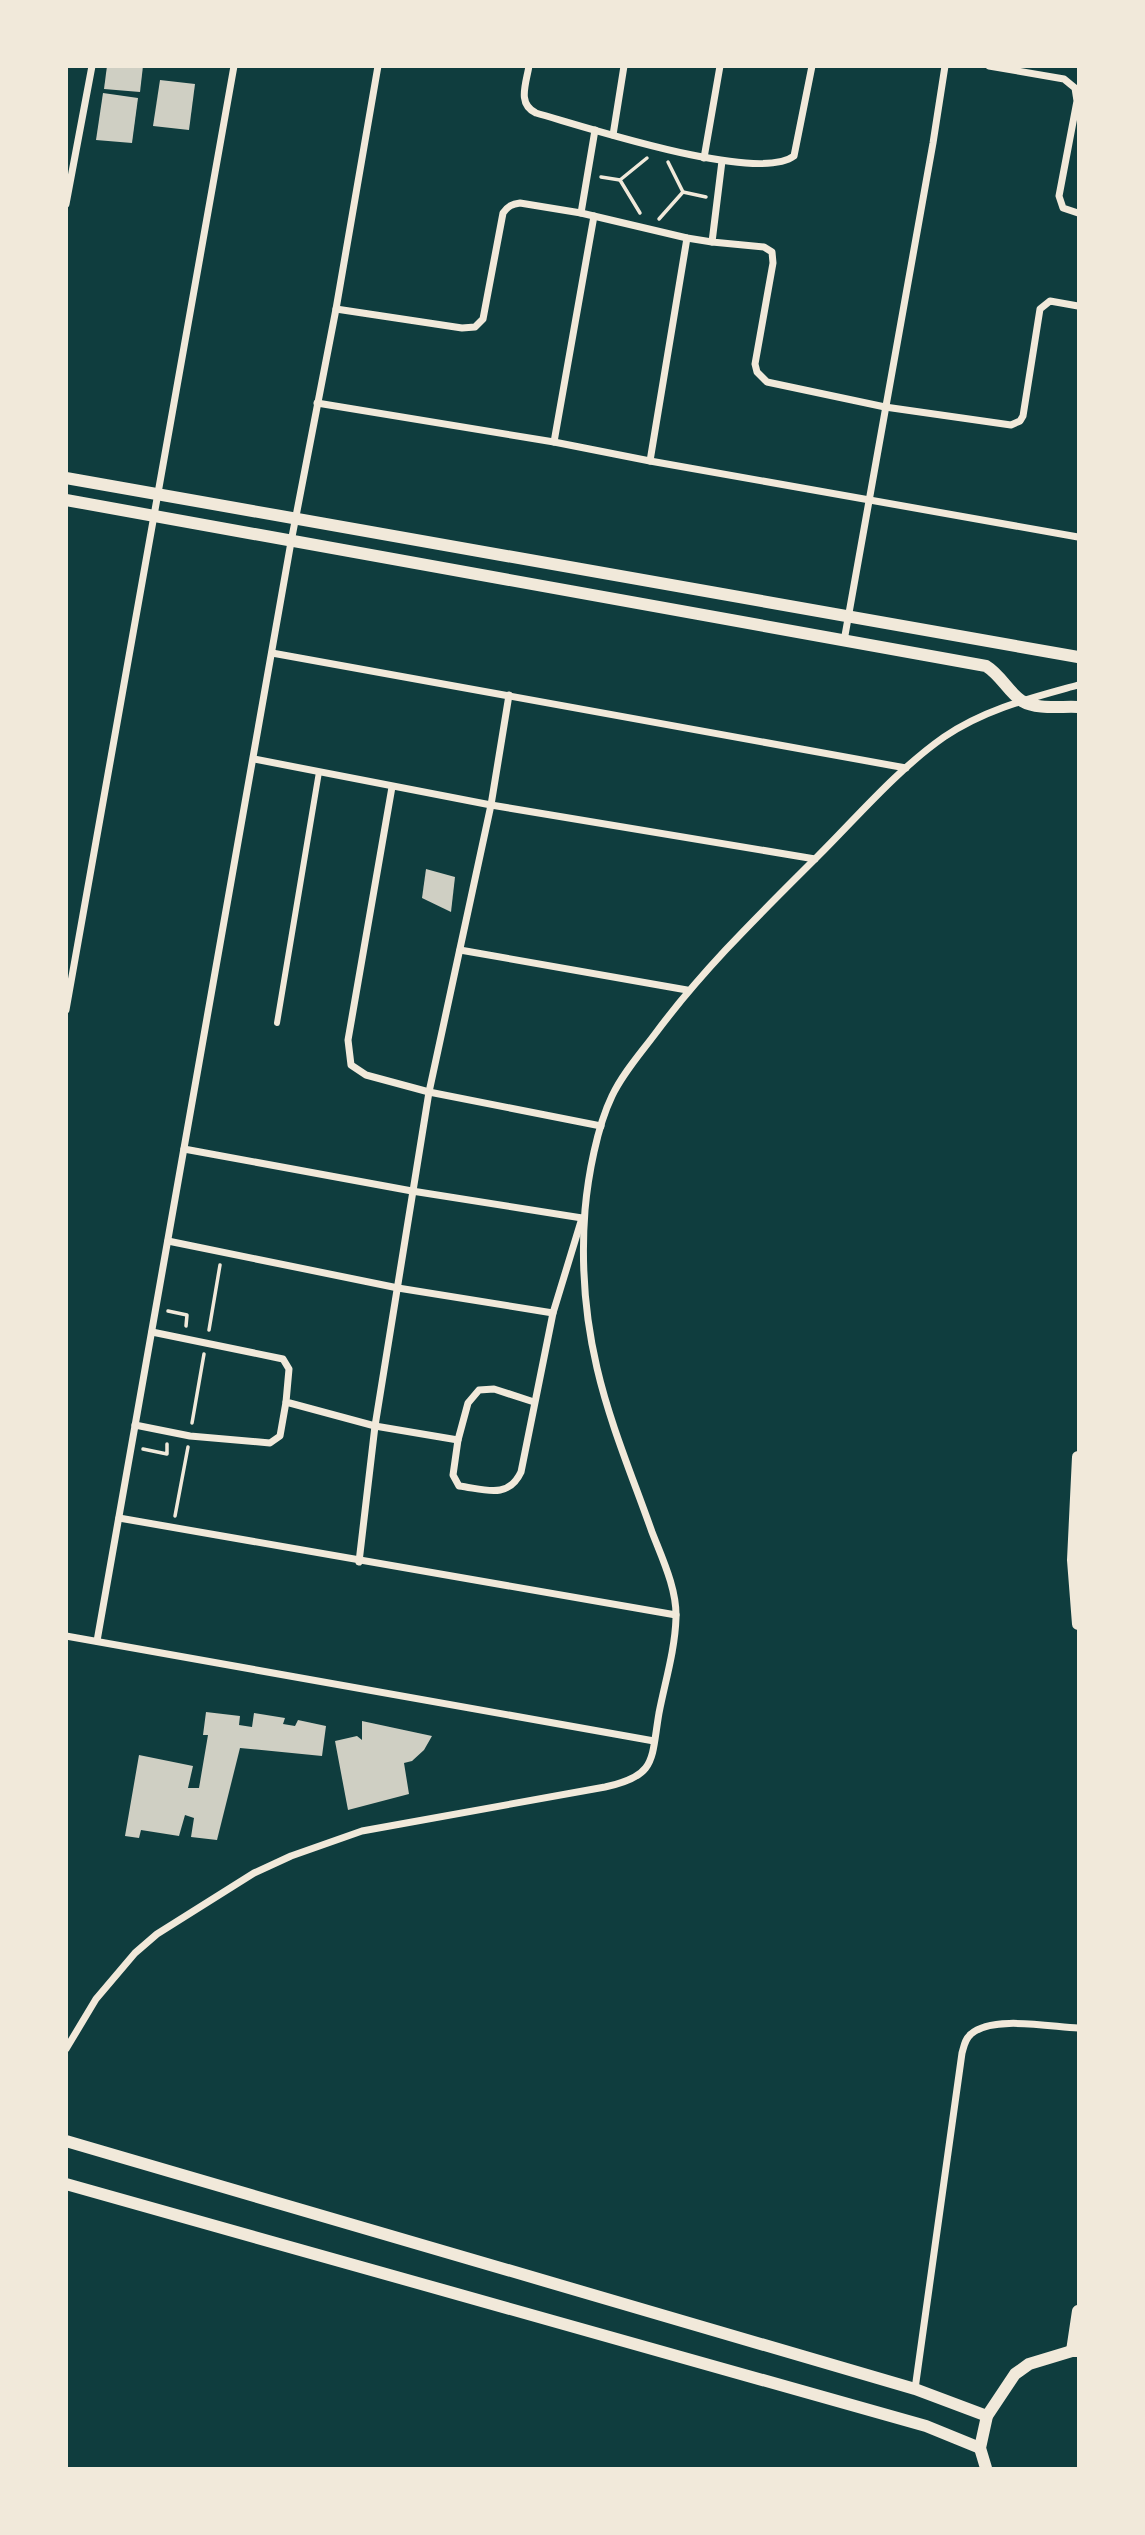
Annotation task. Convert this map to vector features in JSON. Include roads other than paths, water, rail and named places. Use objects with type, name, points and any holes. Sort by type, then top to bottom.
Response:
[{"type":"street","points":[[66,204],[92,66]]},
{"type":"street","points":[[66,1010],[234,66]]},
{"type":"street","points":[[97,1641],[378,66]]},
{"type":"street","points":[[529,66],[523,98],[529,110],[704,158],[779,162],[794,156],[813,66]]},
{"type":"street","points":[[613,135],[624,66]]},
{"type":"street","points":[[704,158],[720,66]]},
{"type":"street","points":[[844,641],[931,156],[944,66]]},
{"type":"street","points":[[989,66],[1064,79],[1075,88],[1077,101],[1059,196],[1063,208],[1079,213]]},
{"type":"street","points":[[581,212],[595,130]]},
{"type":"street","points":[[712,242],[722,161]]},
{"type":"street","points":[[335,309],[462,328],[475,327],[483,319],[507,207],[520,203],[581,212],[687,238],[764,247],[772,252],[773,263],[755,364],[762,378],[776,384],[885,407],[1002,426],[1016,424],[1023,416],[1040,309],[1050,301],[1079,306]]},
{"type":"street","points":[[554,442],[594,216]]},
{"type":"street","points":[[650,461],[687,238]]},
{"type":"street","points":[[317,403],[554,442],[1079,537]]},
{"type":"street","points":[[66,478],[1079,657]]},
{"type":"street","points":[[66,500],[986,666],[996,672],[1022,701],[1035,705],[1079,707]]},
{"type":"street","points":[[272,653],[906,768]]},
{"type":"street","points":[[534,1402],[494,1389],[479,1390],[468,1403],[458,1440],[453,1475],[458,1486],[506,1490],[516,1483],[521,1472],[553,1313],[585,1208],[601,1126],[611,1097],[624,1075],[687,990],[744,928],[906,768],[943,738],[999,708],[1079,685]]},
{"type":"street","points":[[359,1562],[375,1426],[429,1092],[491,805],[509,695]]},
{"type":"street","points":[[254,759],[491,805],[815,859]]},
{"type":"street","points":[[277,1023],[319,772]]},
{"type":"street","points":[[392,787],[348,1051],[351,1065],[359,1072],[429,1092],[601,1126]]},
{"type":"street","points":[[460,950],[687,990]]},
{"type":"street","points":[[184,1149],[412,1191],[582,1218]]},
{"type":"street","points":[[66,2049],[96,1999],[135,1953],[157,1934],[254,1873],[290,1856],[362,1831],[623,1783],[642,1775],[647,1769],[676,1615],[660,1550],[606,1405],[596,1363],[583,1263],[585,1208]]},
{"type":"street","points":[[168,1241],[398,1287],[553,1313]]},
{"type":"street","points":[[135,1425],[190,1436],[258,1444],[275,1442],[280,1436],[286,1402],[289,1369],[287,1362],[278,1357],[152,1332]]},
{"type":"street","points":[[286,1402],[375,1426],[458,1440]]},
{"type":"street","points":[[1079,1457],[1073,1560],[1079,1624]]},
{"type":"street","points":[[118,1518],[676,1615]]},
{"type":"street","points":[[66,1636],[654,1741]]},
{"type":"street","points":[[915,2389],[965,2040],[973,2032],[993,2025],[1079,2028]]},
{"type":"street","points":[[66,2141],[915,2389],[986,2416]]},
{"type":"street","points":[[66,2184],[926,2426],[979,2448]]},
{"type":"street","points":[[985,2469],[979,2448],[986,2416],[1015,2374],[1029,2364],[1076,2351],[1079,2311]]}]
